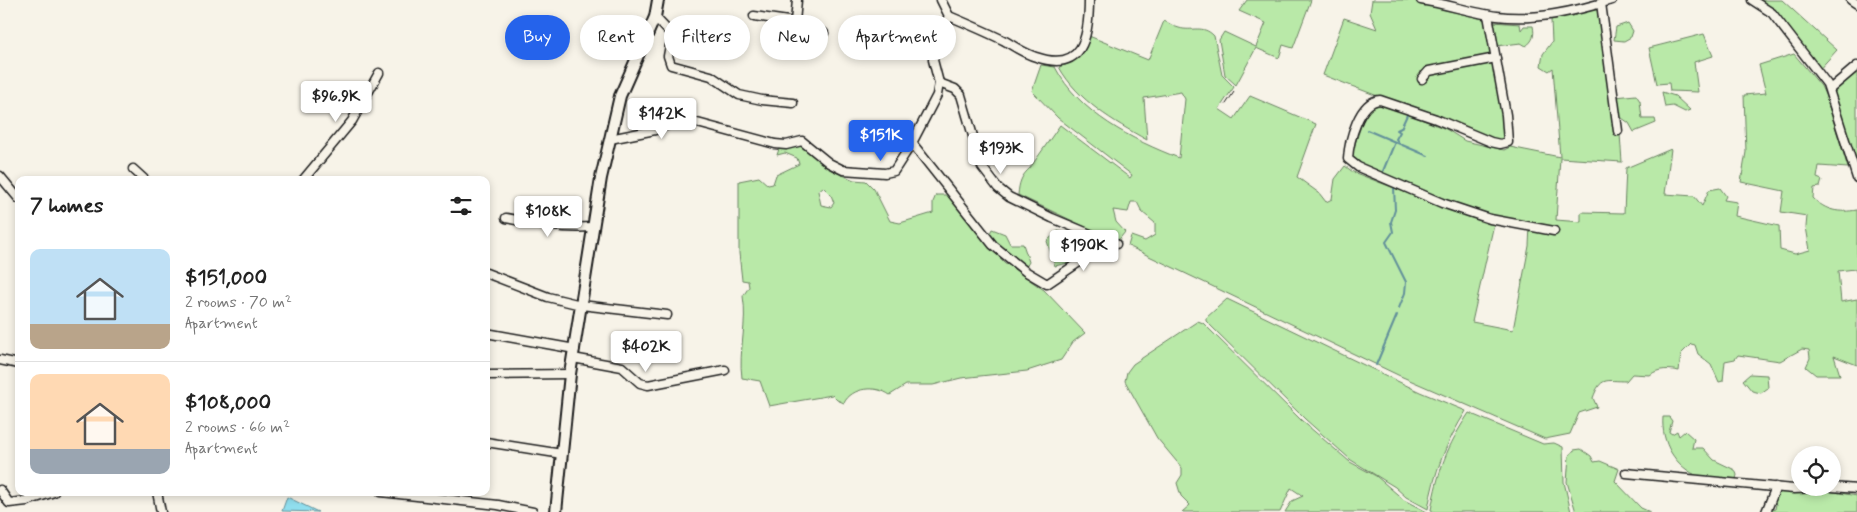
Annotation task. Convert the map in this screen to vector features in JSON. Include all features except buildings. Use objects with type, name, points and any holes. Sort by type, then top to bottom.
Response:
[{"type":"main road","points":[[556,512],[570,374],[592,227],[610,139],[626,80],[655,17],[658,0]]},
{"type":"street","points":[[796,15],[797,0]]},
{"type":"street","points":[[941,0],[948,15]]},
{"type":"street","points":[[956,19],[1035,57],[1054,62],[1066,60],[1076,55],[1084,43],[1089,0]]},
{"type":"street","points":[[1422,0],[1488,15],[1548,16],[1612,0]]},
{"type":"street","points":[[1752,0],[1772,14],[1830,89],[1857,178]]},
{"type":"street","points":[[1851,0],[1857,4]]},
{"type":"street","points":[[1601,3],[1618,131]]},
{"type":"street","points":[[1488,15],[1508,130],[1508,142],[1500,144],[1491,142],[1436,119],[1375,100],[1366,107],[1353,134],[1348,159],[1358,167],[1454,208],[1490,219],[1554,231]]},
{"type":"street","points":[[754,16],[760,17]]},
{"type":"street","points":[[655,17],[672,35],[668,56],[671,65],[711,76],[739,95],[762,100],[793,103]]},
{"type":"street","points":[[1422,79],[1429,72],[1496,58]]},
{"type":"street","points":[[610,139],[655,130],[677,121],[690,121],[776,144],[786,144],[802,140],[829,163],[843,170],[885,173],[894,171],[912,143],[938,95],[939,83],[933,65],[934,60]]},
{"type":"street","points":[[1830,89],[1857,66]]},
{"type":"street","points":[[306,176],[352,121],[379,73]]},
{"type":"street","points":[[912,143],[993,245],[1025,272],[1047,284],[1097,250],[1116,244],[1052,218],[1009,197],[998,188],[982,167],[961,95],[955,89],[939,83]]},
{"type":"street","points":[[133,169],[141,176]]},
{"type":"street","points":[[0,176],[15,194]]},
{"type":"street","points":[[506,218],[558,228],[592,227]]},
{"type":"street","points":[[490,274],[548,296],[581,305],[666,315]]},
{"type":"street","points":[[490,334],[622,366],[640,383],[648,385],[725,370]]},
{"type":"street","points":[[0,360],[15,363]]},
{"type":"street","points":[[490,376],[570,374]]},
{"type":"street","points":[[490,443],[562,454]]},
{"type":"street","points":[[1626,473],[1791,487]]},
{"type":"street","points":[[1766,512],[1776,487]]},
{"type":"street","points":[[1841,488],[1857,489]]},
{"type":"street","points":[[0,490],[9,503],[27,502],[43,496]]},
{"type":"street","points":[[158,496],[161,512]]},
{"type":"street","points":[[414,496],[533,512]]},
{"type":"green space","points":[[1247,0],[1311,0],[1293,48],[1283,45],[1279,58],[1256,48],[1236,85],[1225,75],[1219,40],[1224,32],[1256,47],[1266,23],[1239,11]]},
{"type":"green space","points":[[1372,0],[1423,0],[1442,9],[1487,20],[1493,56],[1420,72],[1428,75],[1491,60],[1494,64],[1507,141],[1502,144],[1323,75],[1344,18],[1377,29],[1370,13]]},
{"type":"green space","points":[[1754,0],[1782,0],[1837,50],[1816,73],[1772,13]]},
{"type":"green space","points":[[1598,9],[1615,134],[1620,134],[1622,162],[1560,158],[1556,220],[1581,222],[1581,212],[1624,213],[1626,168],[1671,149],[1665,194],[1694,196],[1702,206],[1709,190],[1720,188],[1726,196],[1724,200],[1737,202],[1735,216],[1779,226],[1780,250],[1795,254],[1810,250],[1806,227],[1807,216],[1781,212],[1784,191],[1741,182],[1746,152],[1744,95],[1766,93],[1759,65],[1794,54],[1821,86],[1848,168],[1819,166],[1817,178],[1822,180],[1820,187],[1814,188],[1813,198],[1823,206],[1833,210],[1857,210],[1857,274],[1855,269],[1838,271],[1841,302],[1857,299],[1857,365],[1834,356],[1840,375],[1816,375],[1806,367],[1810,358],[1809,350],[1802,349],[1780,361],[1738,355],[1735,359],[1725,361],[1723,381],[1719,382],[1711,364],[1698,354],[1695,345],[1691,344],[1681,354],[1679,371],[1664,370],[1650,375],[1632,374],[1626,381],[1605,381],[1599,386],[1593,398],[1597,407],[1579,413],[1570,434],[1545,439],[1398,375],[1128,246],[1131,236],[1145,241],[1155,235],[1155,223],[1142,212],[1137,202],[1131,202],[1128,212],[1113,210],[1116,222],[1125,232],[1117,242],[1018,195],[1023,177],[1060,125],[1130,178],[1132,175],[1058,118],[1032,91],[1041,65],[1055,67],[1065,83],[1078,98],[1108,123],[1143,143],[1179,158],[1185,99],[1181,92],[1144,98],[1147,140],[1109,118],[1086,100],[1059,67],[1075,60],[1084,48],[1089,36],[1148,60],[1164,21],[1179,28],[1206,30],[1214,36],[1222,75],[1234,87],[1219,109],[1234,119],[1250,96],[1316,124],[1297,177],[1319,193],[1326,202],[1332,199],[1335,179],[1345,166],[1353,172],[1453,211],[1494,224],[1472,322],[1513,330],[1529,246],[1530,225],[1464,207],[1355,163],[1351,156],[1365,114],[1374,106],[1385,105],[1446,129],[1465,141],[1504,150],[1510,147],[1560,157],[1553,68],[1549,71],[1541,66],[1543,54],[1552,42],[1551,20]]},
{"type":"green space","points":[[1493,22],[1520,24],[1521,30],[1524,26],[1533,26],[1533,38],[1526,46],[1521,43],[1496,46]]},
{"type":"green space","points":[[1628,23],[1633,31],[1631,37],[1624,41],[1614,40],[1616,27]]},
{"type":"green space","points":[[1704,34],[1713,56],[1694,62],[1698,92],[1670,91],[1669,83],[1657,84],[1649,48]]},
{"type":"green space","points":[[1857,72],[1857,176],[1830,93]]},
{"type":"green space","points":[[1662,92],[1675,96],[1690,110],[1685,112],[1673,106],[1665,107]]},
{"type":"green space","points":[[1636,95],[1640,101],[1642,119],[1655,119],[1656,123],[1634,132],[1629,123],[1615,113],[1615,97]]},
{"type":"green space","points":[[800,144],[831,170],[854,180],[866,181],[874,189],[890,221],[900,223],[933,213],[933,202],[936,195],[949,195],[978,234],[1004,262],[1044,290],[1085,333],[1073,342],[1061,360],[1027,371],[961,378],[933,385],[906,385],[890,395],[878,390],[865,389],[853,394],[844,403],[832,395],[769,406],[760,381],[742,378],[743,296],[749,287],[748,281],[742,280],[739,253],[739,181],[759,177],[768,185],[773,184],[776,175],[799,164],[797,158],[785,153],[777,155],[779,149]],"holes":[[[823,187],[831,195],[834,203],[831,207],[821,205],[818,191]]]},
{"type":"green space","points":[[992,229],[1005,234],[1010,244],[1023,244],[1029,262],[1026,267],[1001,249],[989,235]]},
{"type":"green space","points":[[1058,231],[1069,234],[1069,241],[1080,249],[1092,250],[1072,262],[1055,266],[1047,241]]},
{"type":"green space","points":[[1227,299],[1420,392],[1466,411],[1452,435],[1442,458],[1428,509],[1406,497],[1395,487],[1351,460],[1305,419],[1206,321],[1206,318]]},
{"type":"green space","points":[[1198,321],[1203,323],[1301,420],[1350,462],[1376,476],[1404,500],[1427,512],[1285,512],[1292,501],[1303,496],[1291,488],[1280,512],[1182,512],[1190,505],[1181,496],[1177,483],[1182,475],[1182,468],[1157,438],[1125,381],[1127,372],[1133,364]]},
{"type":"green space","points":[[1750,374],[1767,375],[1768,388],[1761,393],[1752,391],[1743,380]]},
{"type":"green space","points":[[1469,413],[1543,444],[1554,443],[1563,447],[1564,482],[1571,512],[1435,512],[1431,510],[1444,459]]},
{"type":"green space","points":[[1663,417],[1669,417],[1672,421],[1669,432],[1672,434],[1677,431],[1679,436],[1685,431],[1694,439],[1692,448],[1703,448],[1714,460],[1735,470],[1736,479],[1704,478],[1691,473],[1683,467],[1667,445],[1664,436]]},
{"type":"green space","points":[[1581,449],[1591,456],[1594,462],[1600,461],[1619,469],[1615,481],[1641,508],[1650,512],[1576,512],[1567,482],[1569,456],[1574,450]]},
{"type":"green space","points":[[1791,488],[1791,496],[1841,496],[1841,493],[1857,496],[1857,512],[1767,512],[1775,509],[1776,504],[1772,500],[1779,491]]},
{"type":"water","points":[[287,497],[318,512],[282,511]]},
{"type":"waterway","points":[[1399,143],[1396,139],[1400,132],[1397,130],[1401,128],[1407,115]]},
{"type":"waterway","points":[[1367,130],[1428,156]]},
{"type":"waterway","points":[[1383,171],[1395,142]]},
{"type":"waterway","points":[[1394,187],[1395,210],[1391,222],[1393,232],[1386,242],[1406,282],[1405,293],[1399,308]]},
{"type":"waterway","points":[[1376,365],[1397,315]]},
{"type":"tram line","points":[[1226,104],[1234,92]]}]
